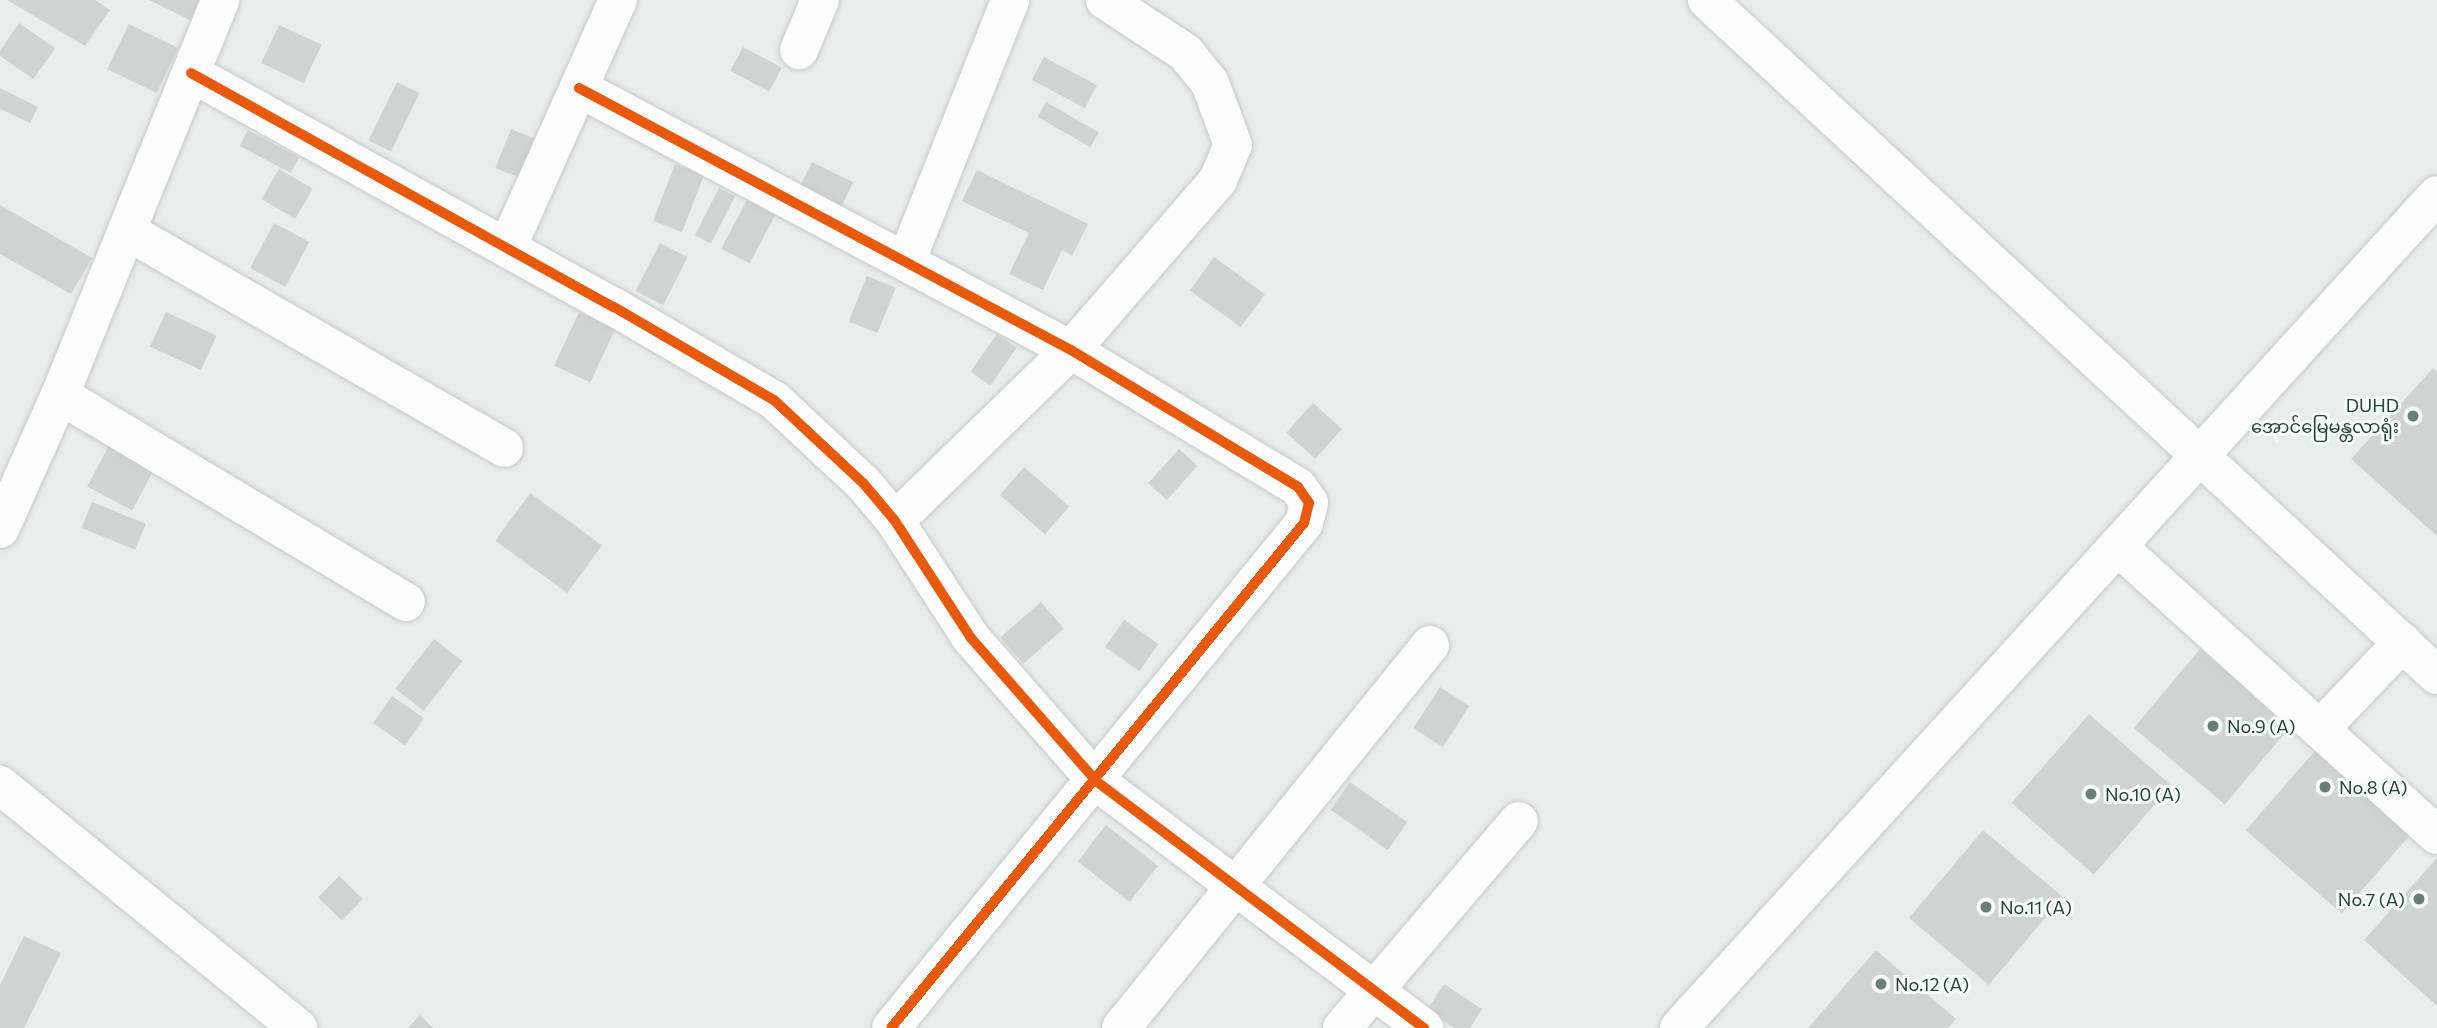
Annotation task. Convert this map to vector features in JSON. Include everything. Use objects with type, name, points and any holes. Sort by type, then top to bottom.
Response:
[{"type":"street","points":[[0,529],[60,395],[220,0]]},
{"type":"street","points":[[507,248],[618,0]]},
{"type":"street","points":[[799,50],[820,0]]},
{"type":"street","points":[[906,262],[1010,0]]},
{"type":"street","points":[[895,521],[1071,350],[1218,180],[1233,145],[1210,83],[1186,53],[1105,0]]},
{"type":"street","points":[[1707,0],[2437,675]]},
{"type":"street","points":[[191,73],[760,390],[864,484],[895,521],[971,638],[1096,781],[1424,1028]]},
{"type":"street","points":[[579,88],[1071,350],[1298,487],[1308,503],[1304,523],[902,1024]]},
{"type":"street","points":[[1679,1028],[2437,195]]},
{"type":"street","points":[[127,231],[504,448]]},
{"type":"street","points":[[60,395],[406,602]]},
{"type":"street","points":[[2117,546],[2437,835]]},
{"type":"street","points":[[2320,729],[2403,642]]},
{"type":"street","points":[[1121,1028],[1430,645]]},
{"type":"street","points":[[0,785],[298,1028]]},
{"type":"street","points":[[1342,1028],[1519,821]]},
{"type":"building","points":[[7,0],[95,0],[110,10],[85,46]]},
{"type":"building","points":[[149,0],[200,0],[190,20]]},
{"type":"building","points":[[19,23],[55,48],[33,79],[0,56],[0,50]]},
{"type":"building","points":[[129,24],[178,48],[157,93],[107,69]]},
{"type":"building","points":[[279,25],[322,45],[304,83],[261,63]]},
{"type":"building","points":[[743,47],[782,68],[769,91],[730,71]]},
{"type":"building","points":[[1044,57],[1097,85],[1085,108],[1032,80]]},
{"type":"building","points":[[397,82],[419,93],[391,151],[369,140]]},
{"type":"building","points":[[0,88],[38,107],[30,123],[0,109]]},
{"type":"building","points":[[1046,102],[1099,132],[1090,147],[1038,117]]},
{"type":"building","points":[[511,129],[540,141],[524,180],[495,168]]},
{"type":"building","points":[[248,130],[299,157],[291,173],[240,146]]},
{"type":"building","points":[[812,162],[853,182],[840,209],[799,189]]},
{"type":"building","points":[[675,164],[704,175],[682,232],[653,221]]},
{"type":"building","points":[[279,169],[313,188],[295,219],[262,199]]},
{"type":"building","points":[[977,170],[1088,224],[1072,256],[1062,250],[1043,290],[1009,274],[1029,233],[962,201]]},
{"type":"building","points":[[719,188],[735,196],[711,243],[695,235]]},
{"type":"building","points":[[747,200],[775,215],[749,264],[721,249]]},
{"type":"building","points":[[0,205],[92,258],[71,294],[0,254]]},
{"type":"building","points":[[274,223],[309,242],[285,287],[250,268]]},
{"type":"building","points":[[660,243],[688,257],[663,305],[635,291]]},
{"type":"building","points":[[1214,257],[1265,294],[1241,327],[1190,290]]},
{"type":"building","points":[[867,276],[896,288],[877,333],[849,321]]},
{"type":"building","points":[[166,312],[217,336],[201,370],[150,346]]},
{"type":"building","points":[[579,312],[615,329],[590,382],[554,365]]},
{"type":"building","points":[[997,334],[1017,348],[990,385],[971,372]]},
{"type":"building","name":"DUHD အောင်မြေမန္တလာရုံး","points":[[2433,368],[2437,372],[2437,536],[2351,459]]},
{"type":"building","points":[[1313,403],[1342,429],[1315,459],[1286,433]]},
{"type":"building","points":[[113,438],[158,462],[132,511],[87,487]]},
{"type":"building","points":[[1179,449],[1198,466],[1167,500],[1148,483]]},
{"type":"building","points":[[1024,467],[1069,506],[1045,534],[1000,495]]},
{"type":"building","points":[[530,493],[602,545],[567,593],[495,541]]},
{"type":"building","points":[[92,502],[146,524],[135,550],[82,528]]},
{"type":"building","points":[[1041,602],[1064,628],[1023,664],[1000,637]]},
{"type":"building","points":[[1124,620],[1158,644],[1139,671],[1105,647]]},
{"type":"building","points":[[434,639],[462,661],[424,711],[395,689]]},
{"type":"building","name":"No.9 (A)","points":[[2200,649],[2291,725],[2225,804],[2134,728]]},
{"type":"building","points":[[1440,687],[1469,706],[1443,747],[1413,728]]},
{"type":"building","points":[[392,696],[424,718],[405,745],[373,723]]},
{"type":"building","name":"No.10 (A)","points":[[2089,714],[2171,786],[2094,875],[2012,803]]},
{"type":"building","name":"No.8 (A)","points":[[2320,745],[2416,828],[2342,914],[2246,830]]},
{"type":"building","points":[[1350,782],[1407,822],[1388,850],[1330,810]]},
{"type":"building","points":[[1106,825],[1158,866],[1130,902],[1078,861]]},
{"type":"building","name":"No.11 (A)","points":[[1983,830],[2063,897],[1989,985],[1909,918]]},
{"type":"building","name":"No.7 (A)","points":[[2437,858],[2437,1006],[2364,940]]},
{"type":"building","points":[[339,876],[363,899],[342,921],[318,898]]},
{"type":"building","points":[[24,936],[61,953],[24,1028],[0,1028],[0,985]]},
{"type":"building","name":"No.12 (A)","points":[[1876,950],[1956,1019],[1948,1028],[1808,1028]]},
{"type":"building","points":[[1444,984],[1482,1009],[1470,1028],[1454,1028],[1427,1010]]},
{"type":"building","points":[[420,1015],[433,1028],[408,1028]]},
{"type":"cycle path","points":[[191,73],[614,307],[774,400],[864,484],[895,521],[971,638],[1096,781],[1424,1028]]},
{"type":"cycle path","points":[[579,88],[1071,350],[1298,487],[1309,503],[1304,523],[891,1028]]},
{"type":"place","name":"DUHD အောင်မြေမန္တလာရုံး","points":[[2413,416]]},
{"type":"place","name":"No.9 (A)","points":[[2213,726]]},
{"type":"place","name":"No.8 (A)","points":[[2325,787]]},
{"type":"place","name":"No.10 (A)","points":[[2091,794]]},
{"type":"place","name":"No.7 (A)","points":[[2419,899]]},
{"type":"place","name":"No.11 (A)","points":[[1986,907]]},
{"type":"place","name":"No.12 (A)","points":[[1881,984]]}]
